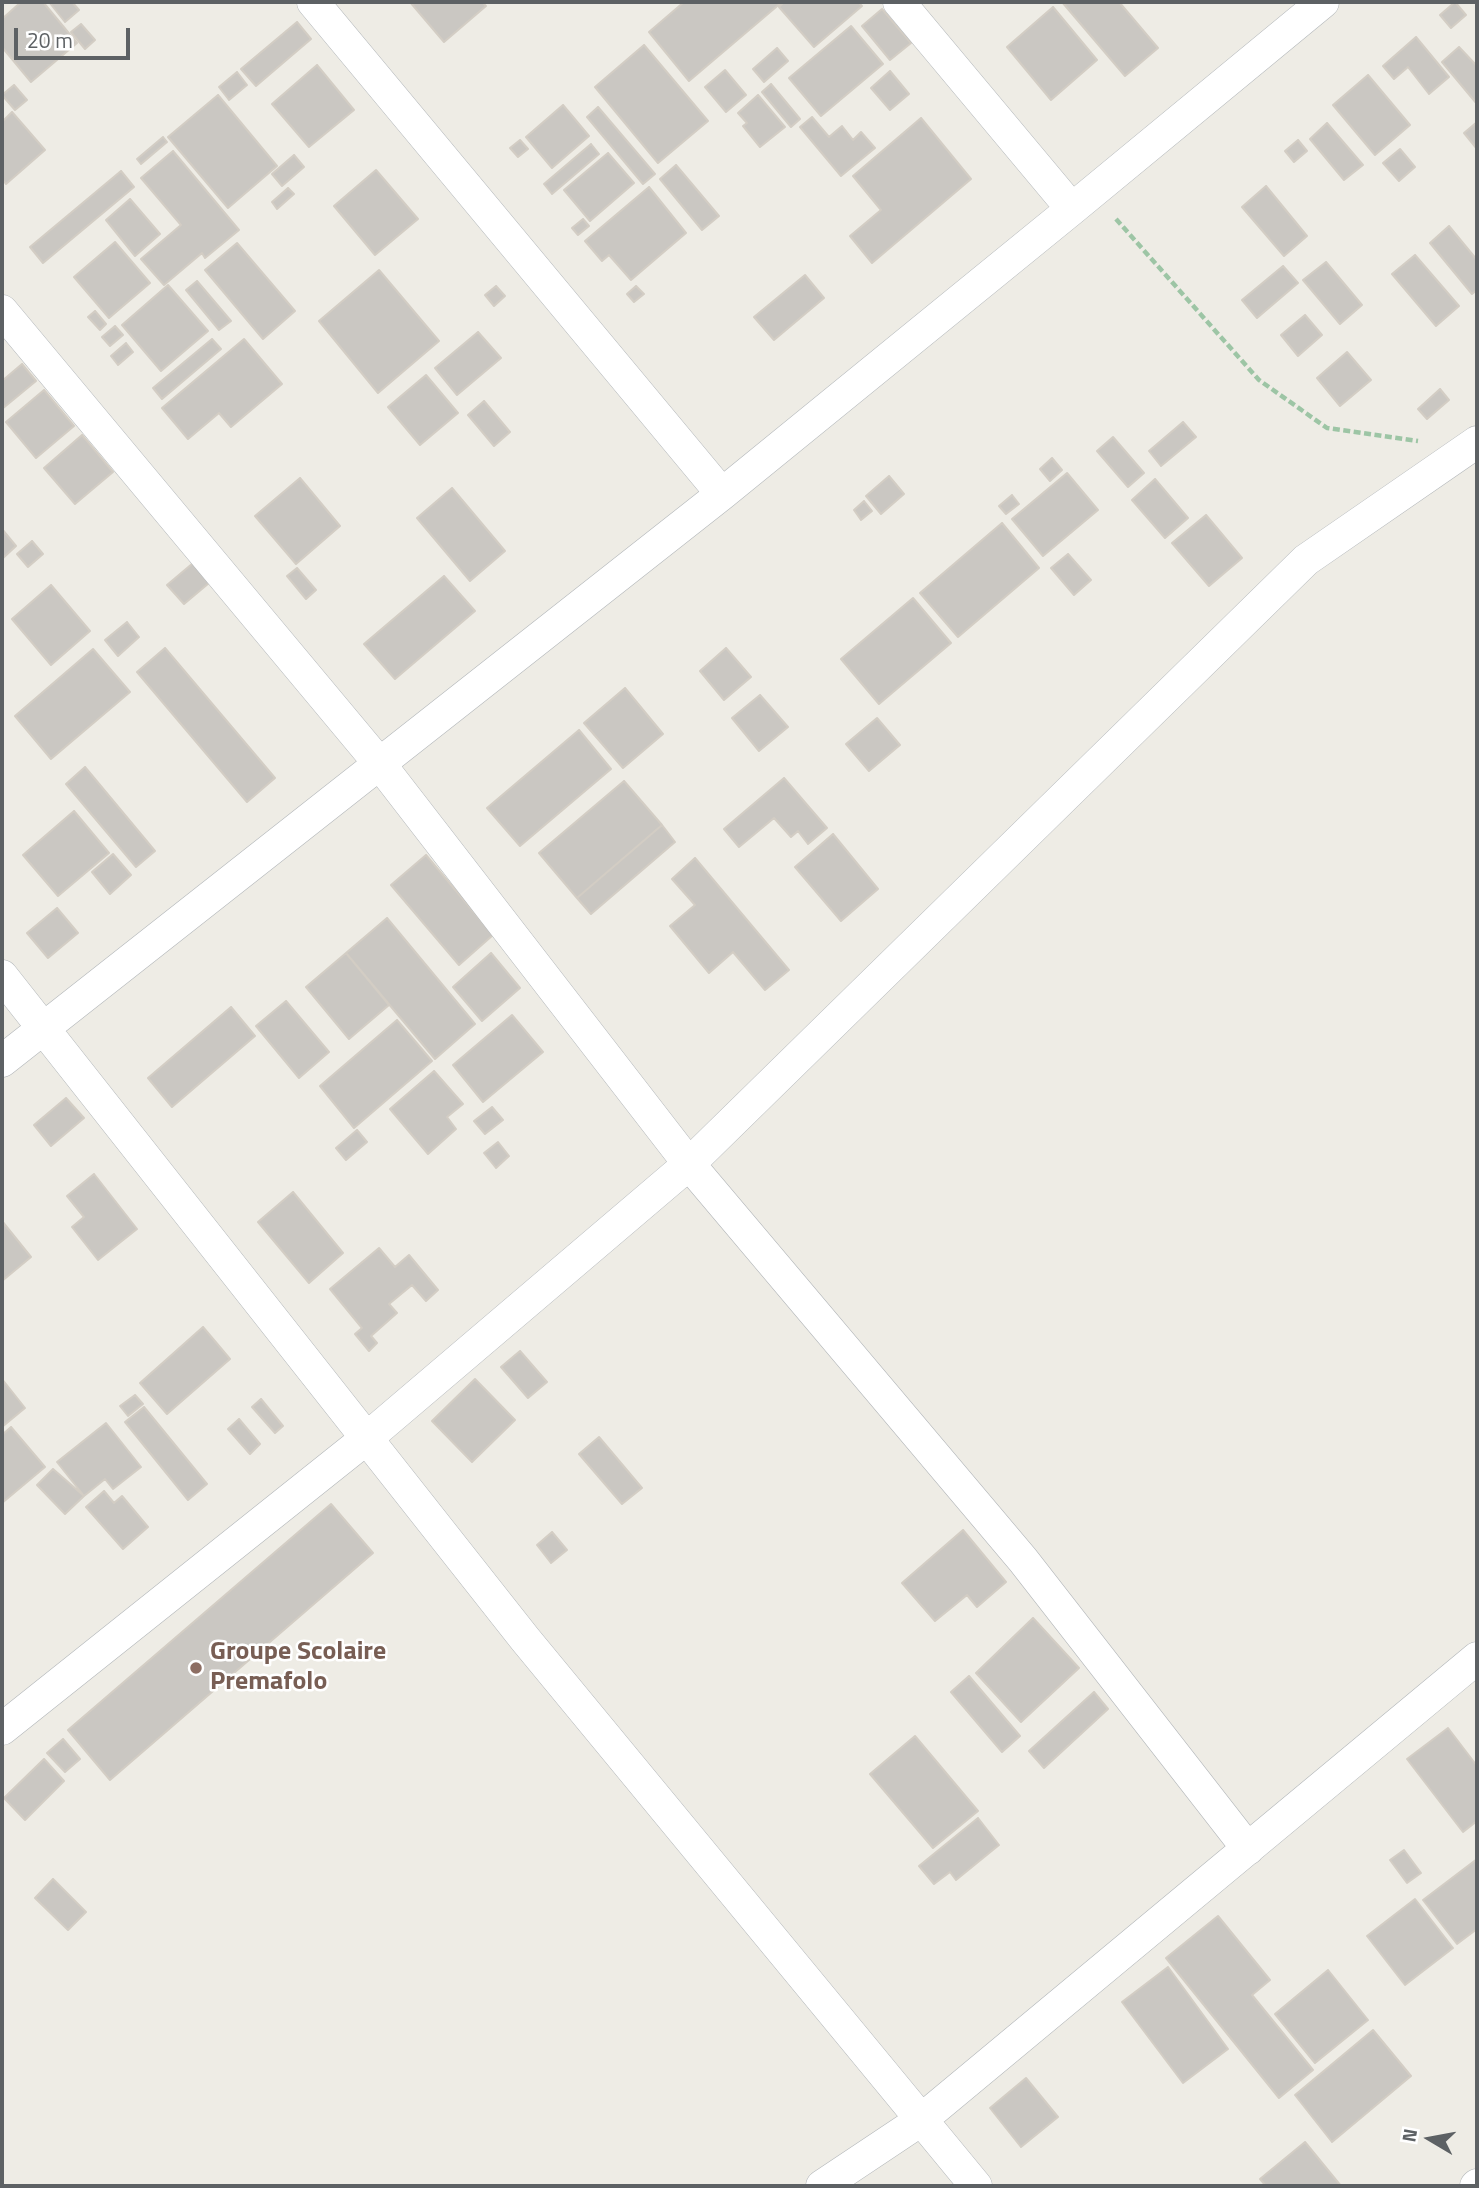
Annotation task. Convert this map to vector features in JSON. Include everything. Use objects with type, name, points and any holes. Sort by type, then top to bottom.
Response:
[{"type":"street","points":[[313,2],[723,494]]},
{"type":"street","points":[[899,2],[1083,201]]},
{"type":"street","points":[[2,1060],[723,494],[1323,2]]},
{"type":"street","points":[[2,311],[379,763],[689,1164],[1023,1560],[1248,1849]]},
{"type":"street","points":[[2,1729],[367,1438],[689,1164],[1306,560],[1473,445]]},
{"type":"street","points":[[2,976],[525,1639],[976,2186]]},
{"type":"street","points":[[822,2186],[921,2120],[1477,1658]]},
{"type":"path","points":[[1083,201],[1259,380],[1327,428],[1473,445]]},
{"type":"building","points":[[21,2],[43,2],[77,43],[31,82],[2,47],[2,19]]},
{"type":"building","points":[[49,2],[72,2],[79,10],[65,22]]},
{"type":"building","points":[[410,2],[482,2],[486,6],[444,42]]},
{"type":"building","points":[[684,2],[782,2],[689,81],[649,32]]},
{"type":"building","points":[[784,2],[858,2],[862,6],[814,47],[779,7]]},
{"type":"building","points":[[1062,2],[1119,2],[1158,48],[1125,76]]},
{"type":"building","points":[[1455,2],[1466,15],[1451,28],[1440,15]]},
{"type":"building","points":[[1053,7],[1097,60],[1051,100],[1007,47]]},
{"type":"building","points":[[882,9],[911,43],[890,60],[862,26]]},
{"type":"building","points":[[297,22],[311,39],[256,86],[241,69]]},
{"type":"building","points":[[81,24],[95,40],[85,49],[71,32]]},
{"type":"building","points":[[851,26],[883,64],[821,116],[789,78]]},
{"type":"building","points":[[1416,37],[1449,77],[1429,94],[1408,67],[1394,79],[1383,66]]},
{"type":"building","points":[[644,45],[708,121],[658,163],[595,87]]},
{"type":"building","points":[[1459,47],[1477,66],[1477,104],[1442,62]]},
{"type":"building","points":[[777,48],[788,61],[764,82],[753,69]]},
{"type":"building","points":[[317,65],[354,110],[309,147],[272,104]]},
{"type":"building","points":[[725,70],[746,95],[726,112],[705,87]]},
{"type":"building","points":[[890,71],[909,94],[890,110],[871,88]]},
{"type":"building","points":[[237,72],[247,85],[229,100],[219,87]]},
{"type":"building","points":[[1368,75],[1410,125],[1375,155],[1333,105]]},
{"type":"building","points":[[771,84],[800,119],[791,127],[762,92]]},
{"type":"building","points":[[14,85],[27,100],[15,110],[2,95]]},
{"type":"building","points":[[218,95],[277,166],[228,208],[168,137]]},
{"type":"building","points":[[758,95],[785,127],[760,147],[743,126],[747,123],[738,113]]},
{"type":"building","points":[[563,105],[589,136],[552,168],[526,137]]},
{"type":"building","points":[[598,107],[655,174],[643,184],[587,117]]},
{"type":"building","points":[[12,112],[45,150],[6,184],[2,179],[2,122]]},
{"type":"building","points":[[812,117],[829,137],[842,126],[853,140],[861,132],[875,148],[841,176],[800,127]]},
{"type":"building","points":[[921,118],[971,179],[872,263],[850,236],[881,210],[853,176]]},
{"type":"building","points":[[1477,122],[1477,149],[1464,133]]},
{"type":"building","points":[[1327,123],[1363,165],[1344,180],[1310,139]]},
{"type":"building","points":[[163,137],[167,142],[141,164],[137,159]]},
{"type":"building","points":[[520,140],[528,149],[518,157],[510,148]]},
{"type":"building","points":[[1298,140],[1307,151],[1294,162],[1285,151]]},
{"type":"building","points":[[591,144],[599,154],[552,194],[544,184]]},
{"type":"building","points":[[1400,149],[1415,167],[1399,181],[1383,163]]},
{"type":"building","points":[[173,151],[239,230],[205,258],[202,253],[164,285],[141,259],[181,225],[141,178]]},
{"type":"building","points":[[608,153],[634,183],[590,221],[564,190]]},
{"type":"building","points":[[294,155],[304,167],[282,186],[272,174]]},
{"type":"building","points":[[676,165],[719,216],[702,230],[660,179]]},
{"type":"building","points":[[376,170],[418,219],[375,255],[334,206]]},
{"type":"building","points":[[121,171],[134,187],[43,263],[30,247]]},
{"type":"building","points":[[1266,186],[1307,236],[1284,256],[1242,207]]},
{"type":"building","points":[[649,187],[686,233],[631,280],[609,255],[602,261],[585,241]]},
{"type":"building","points":[[288,188],[294,194],[277,209],[272,202]]},
{"type":"building","points":[[130,199],[160,234],[135,256],[106,220]]},
{"type":"building","points":[[583,219],[589,226],[578,235],[572,228]]},
{"type":"building","points":[[1449,226],[1477,260],[1477,290],[1472,294],[1430,243]]},
{"type":"building","points":[[115,242],[150,283],[109,318],[74,277]]},
{"type":"building","points":[[237,243],[295,311],[263,339],[205,270]]},
{"type":"building","points":[[1415,255],[1459,306],[1436,326],[1392,274]]},
{"type":"building","points":[[1326,262],[1362,305],[1340,324],[1303,280]]},
{"type":"building","points":[[1283,266],[1298,283],[1257,318],[1242,300]]},
{"type":"building","points":[[379,270],[439,341],[378,393],[319,321]]},
{"type":"building","points":[[805,275],[824,298],[774,340],[754,317]]},
{"type":"building","points":[[197,281],[231,321],[219,330],[186,290]]},
{"type":"building","points":[[168,285],[208,331],[161,371],[122,325]]},
{"type":"building","points":[[496,286],[505,296],[494,306],[485,295]]},
{"type":"building","points":[[636,286],[644,294],[634,302],[627,294]]},
{"type":"building","points":[[95,311],[106,324],[100,330],[88,317]]},
{"type":"building","points":[[1305,315],[1322,335],[1298,356],[1281,335]]},
{"type":"building","points":[[115,326],[123,335],[110,346],[102,337]]},
{"type":"building","points":[[478,332],[501,358],[457,395],[435,368]]},
{"type":"building","points":[[212,339],[221,349],[162,399],[153,388]]},
{"type":"building","points":[[244,339],[282,384],[231,427],[219,413],[188,439],[162,408]]},
{"type":"building","points":[[126,343],[133,352],[118,365],[111,356]]},
{"type":"building","points":[[1347,352],[1371,380],[1340,406],[1317,378]]},
{"type":"building","points":[[22,364],[36,381],[2,409],[2,381]]},
{"type":"building","points":[[426,375],[458,413],[420,445],[388,407]]},
{"type":"building","points":[[1440,389],[1449,400],[1427,419],[1418,409]]},
{"type":"building","points":[[44,390],[74,426],[36,458],[6,422]]},
{"type":"building","points":[[484,401],[510,432],[494,446],[468,415]]},
{"type":"building","points":[[1183,422],[1196,437],[1161,466],[1149,451]]},
{"type":"building","points":[[82,435],[113,472],[75,504],[44,468]]},
{"type":"building","points":[[1113,437],[1144,473],[1128,487],[1097,451]]},
{"type":"building","points":[[1052,458],[1062,470],[1050,481],[1040,469]]},
{"type":"building","points":[[1067,473],[1098,510],[1043,556],[1012,519]]},
{"type":"building","points":[[889,476],[904,494],[881,514],[866,496]]},
{"type":"building","points":[[300,478],[340,526],[296,564],[255,516]]},
{"type":"building","points":[[1155,479],[1188,518],[1165,538],[1132,500]]},
{"type":"building","points":[[452,488],[505,551],[470,581],[417,518]]},
{"type":"building","points":[[1012,495],[1019,504],[1006,514],[999,506]]},
{"type":"building","points":[[864,501],[872,511],[861,520],[854,510]]},
{"type":"building","points":[[1206,515],[1242,558],[1209,586],[1172,543]]},
{"type":"building","points":[[1002,523],[1039,568],[958,637],[920,593]]},
{"type":"building","points":[[2,529],[16,546],[2,559]]},
{"type":"building","points":[[32,541],[43,554],[28,567],[17,554]]},
{"type":"building","points":[[1068,554],[1091,580],[1074,595],[1051,568]]},
{"type":"building","points":[[199,558],[215,578],[184,604],[167,585]]},
{"type":"building","points":[[297,568],[316,590],[306,599],[287,576]]},
{"type":"building","points":[[444,576],[475,611],[395,679],[364,644]]},
{"type":"building","points":[[51,585],[90,631],[51,665],[12,619]]},
{"type":"building","points":[[913,598],[951,643],[879,704],[841,659]]},
{"type":"building","points":[[127,622],[139,637],[118,656],[105,640]]},
{"type":"building","points":[[165,648],[275,778],[247,802],[137,672]]},
{"type":"building","points":[[726,648],[751,677],[724,700],[700,671]]},
{"type":"building","points":[[93,649],[130,692],[51,759],[15,716]]},
{"type":"building","points":[[625,688],[663,734],[623,768],[584,723]]},
{"type":"building","points":[[760,695],[788,727],[759,751],[732,718]]},
{"type":"building","points":[[877,718],[900,745],[869,771],[846,744]]},
{"type":"building","points":[[579,730],[611,769],[520,846],[487,808]]},
{"type":"building","points":[[85,767],[155,851],[136,867],[66,784]]},
{"type":"building","points":[[784,778],[827,828],[808,844],[798,831],[791,837],[774,818],[739,847],[724,829]]},
{"type":"building","points":[[624,781],[662,825],[577,898],[539,853]]},
{"type":"building","points":[[74,811],[109,853],[58,896],[23,855]]},
{"type":"building","points":[[662,825],[675,842],[591,914],[577,898]]},
{"type":"building","points":[[833,834],[878,889],[841,921],[795,867]]},
{"type":"building","points":[[113,854],[131,875],[110,894],[92,872]]},
{"type":"building","points":[[426,855],[493,935],[459,965],[391,885]]},
{"type":"building","points":[[695,858],[789,970],[765,990],[733,952],[709,973],[670,926],[695,905],[672,879]]},
{"type":"building","points":[[57,908],[78,933],[48,958],[27,933]]},
{"type":"building","points":[[387,918],[475,1024],[435,1059],[346,953]]},
{"type":"building","points":[[346,953],[389,1005],[349,1039],[306,987]]},
{"type":"building","points":[[491,953],[520,988],[482,1021],[453,987]]},
{"type":"building","points":[[286,1001],[329,1052],[299,1078],[256,1026]]},
{"type":"building","points":[[231,1007],[255,1036],[172,1107],[148,1078]]},
{"type":"building","points":[[512,1015],[543,1052],[483,1102],[453,1065]]},
{"type":"building","points":[[397,1020],[432,1061],[354,1128],[320,1086]]},
{"type":"building","points":[[434,1071],[463,1104],[447,1117],[456,1129],[428,1154],[390,1109]]},
{"type":"building","points":[[66,1098],[84,1118],[51,1146],[34,1125]]},
{"type":"building","points":[[492,1107],[503,1120],[485,1134],[474,1121]]},
{"type":"building","points":[[357,1130],[367,1142],[346,1160],[336,1148]]},
{"type":"building","points":[[498,1142],[509,1156],[496,1168],[484,1153]]},
{"type":"building","points":[[94,1174],[137,1229],[98,1260],[72,1227],[84,1217],[67,1196]]},
{"type":"building","points":[[293,1192],[343,1253],[309,1283],[258,1222]]},
{"type":"building","points":[[2,1221],[31,1257],[2,1281]]},
{"type":"building","points":[[379,1248],[395,1267],[409,1255],[438,1290],[426,1301],[412,1285],[389,1304],[397,1313],[371,1336],[377,1343],[369,1351],[355,1334],[362,1328],[330,1289]]},
{"type":"building","points":[[203,1327],[230,1359],[167,1414],[140,1383]]},
{"type":"building","points":[[520,1351],[547,1382],[528,1398],[501,1367]]},
{"type":"building","points":[[2,1379],[25,1408],[2,1427]]},
{"type":"building","points":[[475,1379],[515,1420],[472,1462],[432,1421]]},
{"type":"building","points":[[135,1395],[143,1404],[128,1416],[120,1406]]},
{"type":"building","points":[[261,1399],[283,1426],[275,1433],[252,1407]]},
{"type":"building","points":[[144,1407],[207,1484],[188,1500],[125,1422]]},
{"type":"building","points":[[239,1419],[260,1444],[250,1454],[228,1429]]},
{"type":"building","points":[[106,1423],[141,1467],[113,1489],[105,1479],[84,1496],[57,1462]]},
{"type":"building","points":[[11,1427],[45,1467],[2,1503],[2,1435]]},
{"type":"building","points":[[599,1437],[642,1488],[622,1504],[579,1454]]},
{"type":"building","points":[[53,1469],[84,1496],[65,1514],[37,1485]]},
{"type":"building","points":[[104,1491],[114,1503],[122,1496],[148,1527],[123,1549],[86,1507]]},
{"type":"building","points":[[331,1504],[373,1553],[110,1780],[68,1730]]},
{"type":"building","points":[[963,1530],[1006,1582],[977,1607],[967,1595],[935,1621],[902,1583]]},
{"type":"building","points":[[552,1532],[567,1550],[551,1563],[537,1545]]},
{"type":"building","points":[[1033,1618],[1079,1668],[1021,1722],[976,1673]]},
{"type":"building","points":[[969,1676],[1020,1736],[1002,1752],[951,1692]]},
{"type":"building","points":[[1094,1692],[1108,1709],[1044,1768],[1029,1751]]},
{"type":"building","points":[[1448,1728],[1477,1766],[1477,1821],[1463,1832],[1407,1759]]},
{"type":"building","points":[[915,1736],[978,1811],[933,1848],[870,1774]]},
{"type":"building","points":[[63,1739],[80,1759],[65,1772],[47,1753]]},
{"type":"building","points":[[44,1759],[64,1781],[25,1820],[4,1798]]},
{"type":"building","points":[[978,1818],[999,1845],[956,1880],[950,1872],[934,1884],[919,1866]]},
{"type":"building","points":[[1404,1850],[1421,1873],[1407,1883],[1390,1860]]},
{"type":"building","points":[[1477,1859],[1477,1929],[1457,1944],[1423,1900]]},
{"type":"building","points":[[53,1879],[86,1912],[68,1930],[35,1898]]},
{"type":"building","points":[[1415,1899],[1453,1948],[1405,1985],[1367,1936]]},
{"type":"building","points":[[1218,1916],[1270,1980],[1252,1995],[1313,2070],[1279,2098],[1166,1958]]},
{"type":"building","points":[[1168,1967],[1228,2049],[1183,2083],[1122,2002]]},
{"type":"building","points":[[1328,1970],[1368,2020],[1315,2063],[1275,2014]]},
{"type":"building","points":[[1373,2030],[1411,2076],[1332,2142],[1295,2095]]},
{"type":"building","points":[[1026,2078],[1058,2117],[1021,2147],[990,2108]]},
{"type":"building","points":[[1305,2142],[1341,2186],[1266,2186],[1260,2179]]},
{"type":"place","name":"Groupe Scolaire Premafolo","points":[[196,1668]]}]
